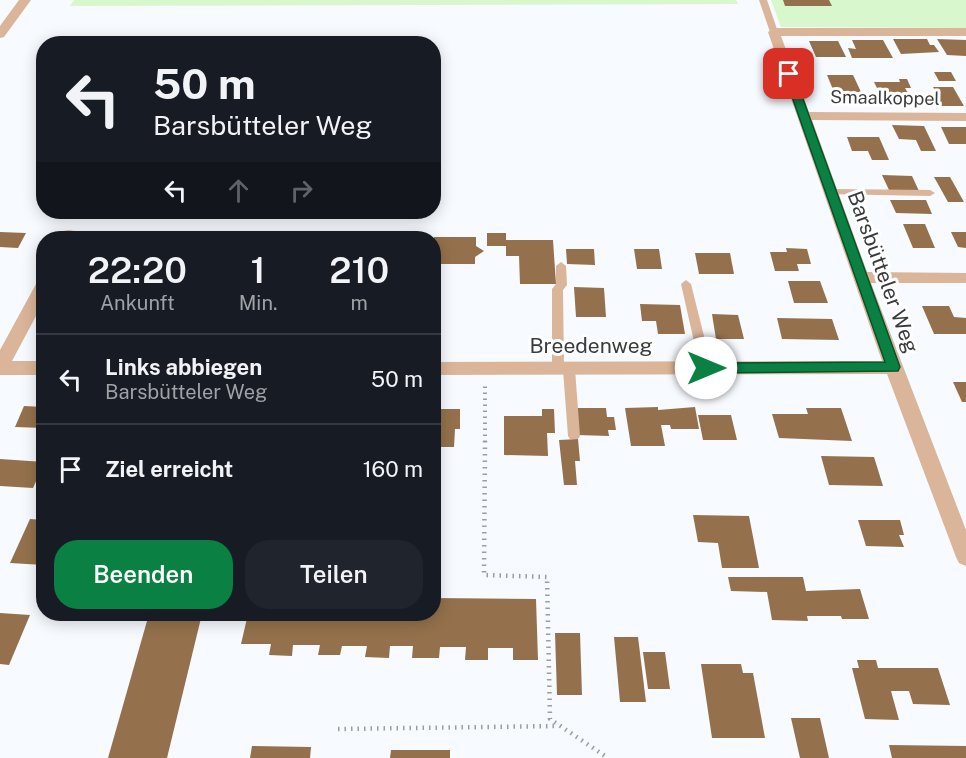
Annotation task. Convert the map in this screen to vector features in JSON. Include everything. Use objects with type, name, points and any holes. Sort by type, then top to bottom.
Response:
[{"type":"street","points":[[0,34],[25,0]]},
{"type":"street","points":[[774,32],[966,33]]},
{"type":"street","name":"Barsbütteler Weg","points":[[774,32],[893,367],[964,548]]},
{"type":"street","name":"Smaalkoppel","points":[[804,116],[966,117]]},
{"type":"street","points":[[861,277],[966,278]]},
{"type":"street","points":[[36,299],[0,367],[36,368]]},
{"type":"street","name":"Breedenweg","points":[[441,369],[893,367]]},
{"type":"lane","name":"Barsbütteler Weg","points":[[763,0],[774,32]]},
{"type":"lane","points":[[831,192],[930,193]]},
{"type":"lane","points":[[561,266],[562,285],[557,289],[563,369],[574,436]]},
{"type":"lane","points":[[686,284],[706,368]]},
{"type":"path","points":[[485,369],[484,575],[547,577],[550,719],[608,758]]},
{"type":"path","points":[[338,729],[560,726]]},
{"type":"green space","points":[[74,0],[736,0],[738,4],[70,6]]},
{"type":"green space","points":[[771,0],[966,0],[966,28],[781,27]]},
{"type":"building","points":[[783,0],[829,0],[832,6],[785,6]]},
{"type":"building","points":[[893,39],[927,39],[930,45],[934,45],[939,52],[901,54]]},
{"type":"building","points":[[937,39],[966,40],[966,56],[947,55]]},
{"type":"building","points":[[852,40],[883,40],[893,58],[852,58],[848,48],[856,49]]},
{"type":"building","points":[[809,41],[838,41],[846,57],[816,57]]},
{"type":"building","points":[[934,72],[951,72],[956,81],[939,81]]},
{"type":"building","points":[[827,75],[853,75],[861,92],[834,92]]},
{"type":"building","points":[[899,79],[907,79],[911,88],[905,88],[912,100],[883,100],[874,82],[900,82]]},
{"type":"building","points":[[933,87],[953,87],[964,106],[927,106],[920,94],[937,94]]},
{"type":"building","points":[[892,125],[924,126],[936,151],[921,151],[916,140],[899,139]]},
{"type":"building","points":[[941,127],[966,127],[966,144],[949,144]]},
{"type":"building","points":[[847,137],[879,137],[889,160],[872,160],[868,151],[852,151]]},
{"type":"building","points":[[882,175],[912,176],[919,191],[889,190]]},
{"type":"building","points":[[934,177],[950,177],[964,202],[948,202]]},
{"type":"building","points":[[890,200],[926,200],[932,214],[896,213]]},
{"type":"building","points":[[903,224],[925,224],[935,248],[913,248]]},
{"type":"building","points":[[0,232],[26,233],[18,248],[0,247]]},
{"type":"building","points":[[951,232],[966,232],[966,248],[958,247]]},
{"type":"building","points":[[487,233],[506,233],[506,240],[553,240],[556,284],[520,284],[519,256],[506,256],[506,246],[487,246]]},
{"type":"building","points":[[441,237],[476,237],[476,246],[484,251],[475,257],[475,264],[441,264]]},
{"type":"building","points":[[786,248],[807,249],[811,264],[797,264],[799,271],[775,271],[770,252],[787,252]]},
{"type":"building","points":[[566,249],[594,249],[595,265],[567,264]]},
{"type":"building","points":[[634,249],[659,249],[662,269],[637,269]]},
{"type":"building","points":[[695,253],[730,253],[734,274],[699,274]]},
{"type":"building","points":[[788,281],[820,281],[828,303],[794,303]]},
{"type":"building","points":[[574,287],[604,288],[606,317],[576,317]]},
{"type":"building","points":[[640,304],[680,305],[685,334],[658,334],[656,321],[642,321]]},
{"type":"building","points":[[922,306],[949,306],[954,317],[966,318],[966,334],[934,334]]},
{"type":"building","points":[[712,314],[738,315],[744,339],[716,339]]},
{"type":"building","points":[[777,318],[832,319],[839,340],[782,339]]},
{"type":"building","points":[[953,382],[966,382],[966,402],[962,402]]},
{"type":"building","points":[[24,406],[36,407],[36,428],[15,427]]},
{"type":"building","points":[[658,407],[658,410],[695,407],[699,429],[671,429],[670,425],[661,425],[665,446],[631,446],[625,408]]},
{"type":"building","points":[[575,408],[606,408],[607,417],[614,417],[616,430],[608,430],[609,436],[577,435]]},
{"type":"building","points":[[806,408],[841,408],[852,441],[779,438],[772,414],[808,414]]},
{"type":"building","points":[[441,409],[460,409],[460,429],[455,429],[454,447],[441,447]]},
{"type":"building","points":[[542,409],[554,409],[555,433],[547,433],[548,456],[504,455],[504,416],[542,416]]},
{"type":"building","points":[[698,415],[731,415],[737,440],[703,440]]},
{"type":"building","points":[[578,439],[580,461],[575,461],[577,485],[564,485],[559,440]]},
{"type":"building","points":[[821,456],[874,457],[883,486],[829,485]]},
{"type":"building","points":[[0,459],[36,461],[36,481],[33,488],[0,486]]},
{"type":"building","points":[[693,515],[749,516],[759,568],[722,568],[718,543],[698,542]]},
{"type":"building","points":[[30,519],[36,519],[36,565],[10,563]]},
{"type":"building","points":[[858,520],[900,520],[904,535],[899,535],[904,547],[866,546]]},
{"type":"building","points":[[728,577],[803,577],[806,591],[860,589],[869,619],[807,616],[808,621],[772,620],[767,592],[731,591]]},
{"type":"building","points":[[441,598],[536,599],[538,660],[513,660],[513,648],[488,648],[488,660],[465,660],[466,647],[440,647],[439,658],[412,658],[413,646],[390,646],[389,658],[365,657],[367,646],[342,646],[340,655],[318,655],[320,645],[293,645],[292,656],[269,655],[271,644],[241,644],[246,621],[441,621]]},
{"type":"building","points":[[0,613],[30,615],[9,665],[0,664]]},
{"type":"building","points":[[147,621],[200,621],[167,758],[108,758]]},
{"type":"building","points":[[555,633],[580,633],[582,695],[557,695]]},
{"type":"building","points":[[614,637],[638,637],[646,702],[620,702]]},
{"type":"building","points":[[643,652],[665,652],[670,689],[648,689]]},
{"type":"building","points":[[857,660],[876,660],[878,668],[938,668],[950,705],[913,704],[909,691],[891,691],[899,720],[865,719],[852,668],[859,668]]},
{"type":"building","points":[[701,664],[741,664],[743,673],[753,673],[765,738],[712,738]]},
{"type":"building","points":[[791,718],[820,718],[829,758],[800,758]]},
{"type":"building","points":[[889,745],[966,746],[966,758],[892,758]]},
{"type":"building","points":[[252,746],[311,747],[310,758],[250,758]]},
{"type":"building","points":[[391,750],[450,750],[450,758],[390,758]]},
{"type":"route","points":[[706,368],[893,367],[789,74]]}]
